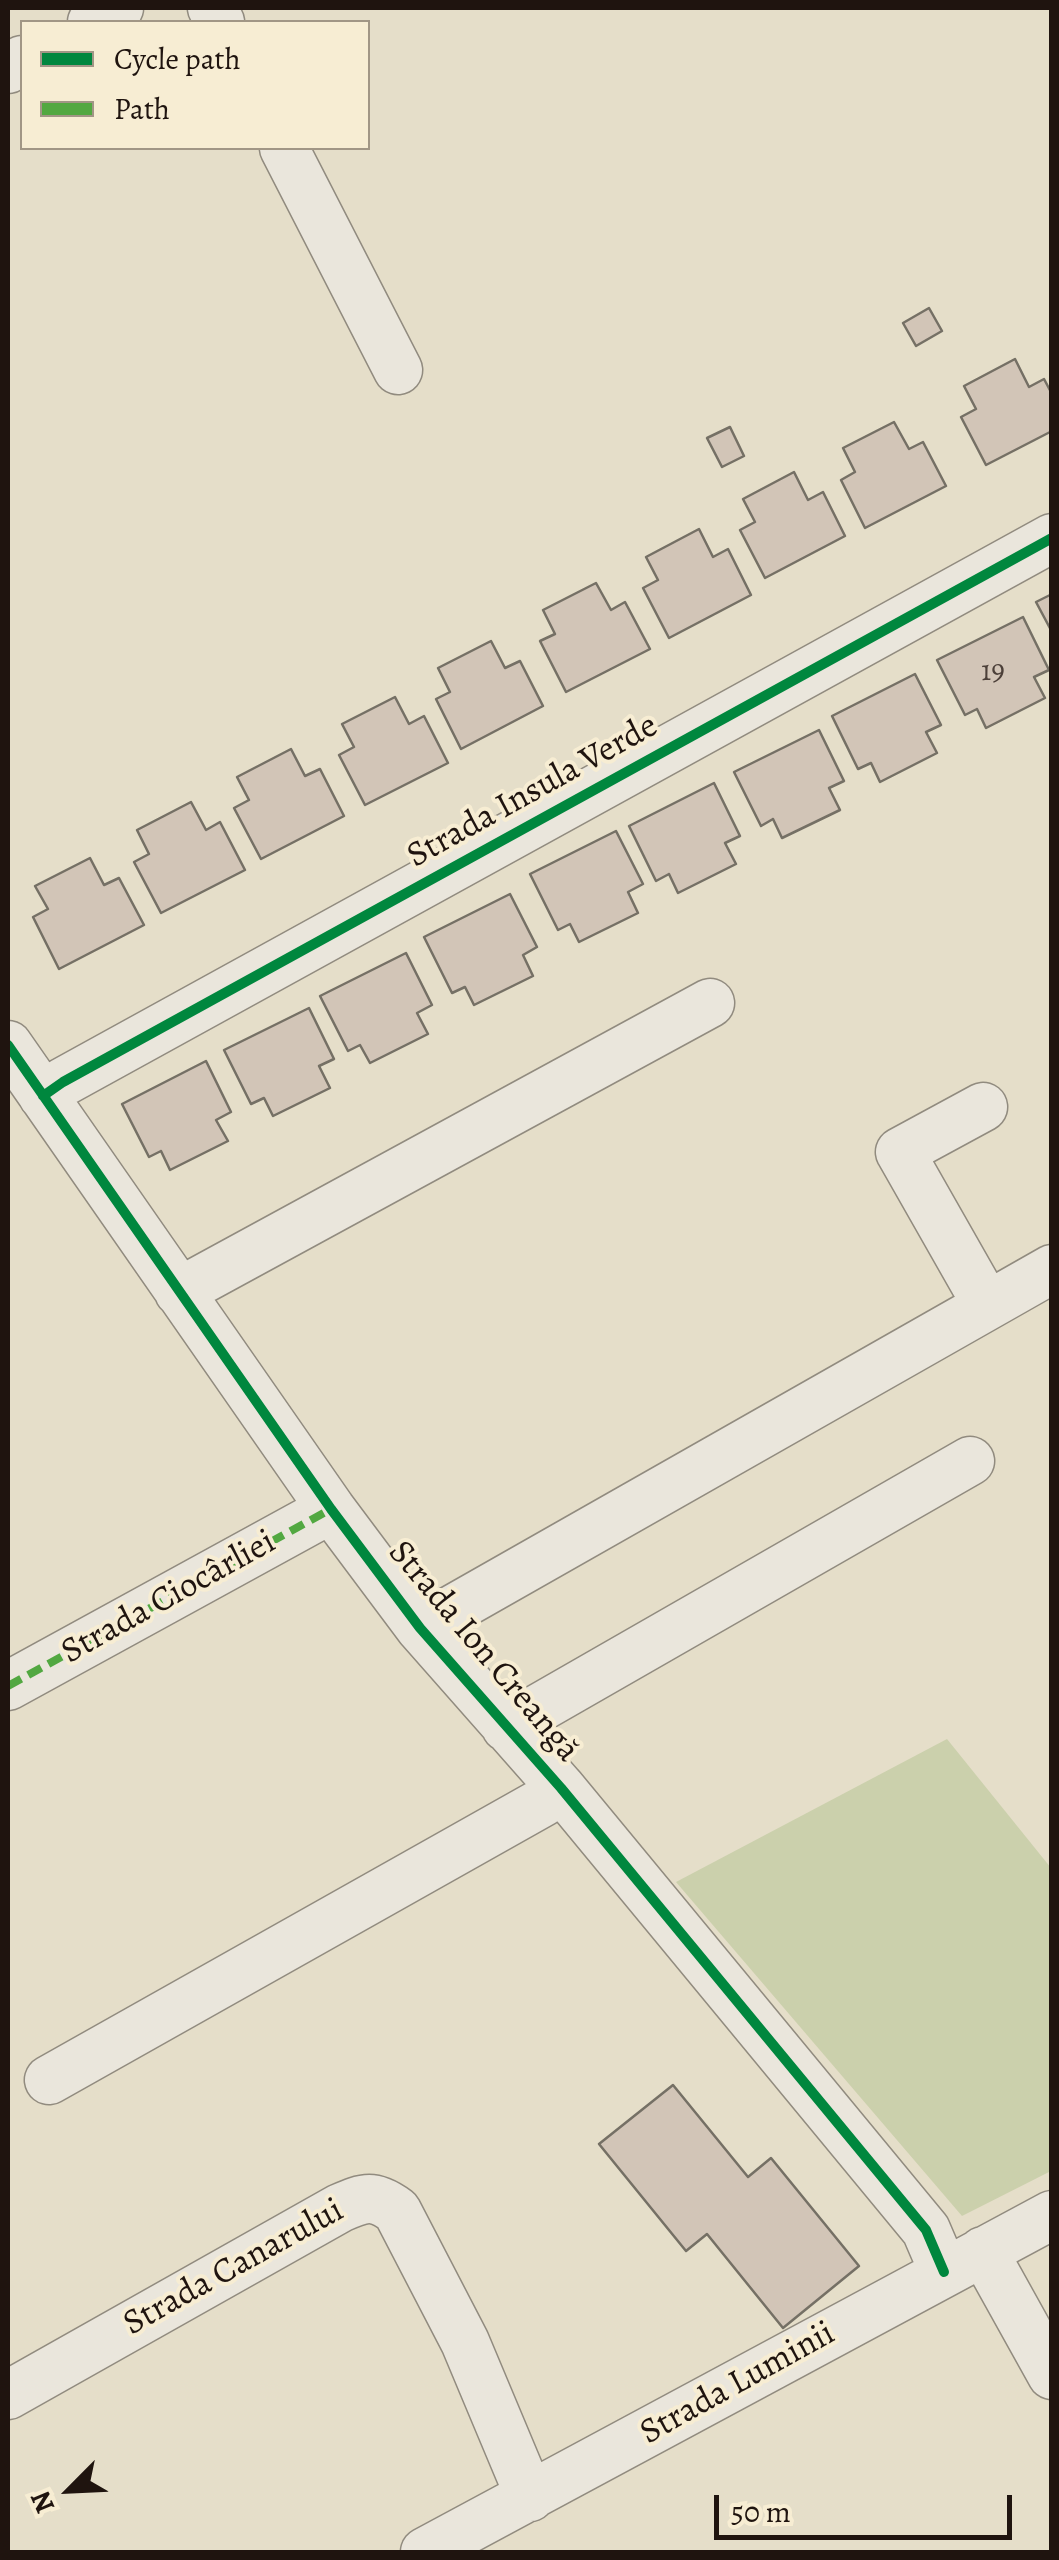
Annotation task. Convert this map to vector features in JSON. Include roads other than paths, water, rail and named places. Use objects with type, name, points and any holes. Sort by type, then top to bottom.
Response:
[{"type":"street","points":[[96,20],[119,8]]},
{"type":"street","points":[[285,150],[398,370]]},
{"type":"street","name":"Strada Insula Verde","points":[[43,1096],[1052,538]]},
{"type":"street","points":[[180,1292],[710,1003]]},
{"type":"street","name":"Strada Ion Creangă","points":[[8,1044],[331,1509],[420,1628],[561,1788],[926,2230],[964,2261],[1052,2375]]},
{"type":"street","points":[[983,1107],[900,1152],[987,1305]]},
{"type":"street","points":[[420,1628],[1052,1269]]},
{"type":"street","points":[[506,1727],[970,1461]]},
{"type":"street","name":"Strada Ciocârliei","points":[[8,1686],[331,1509]]},
{"type":"street","points":[[49,2080],[526,1812],[561,1788]]},
{"type":"street","name":"Strada Canarului","points":[[8,2395],[340,2208],[370,2198],[382,2200],[396,2211],[465,2342],[530,2497]]},
{"type":"street","name":"Strada Luminii","points":[[425,2552],[1052,2215]]}]
